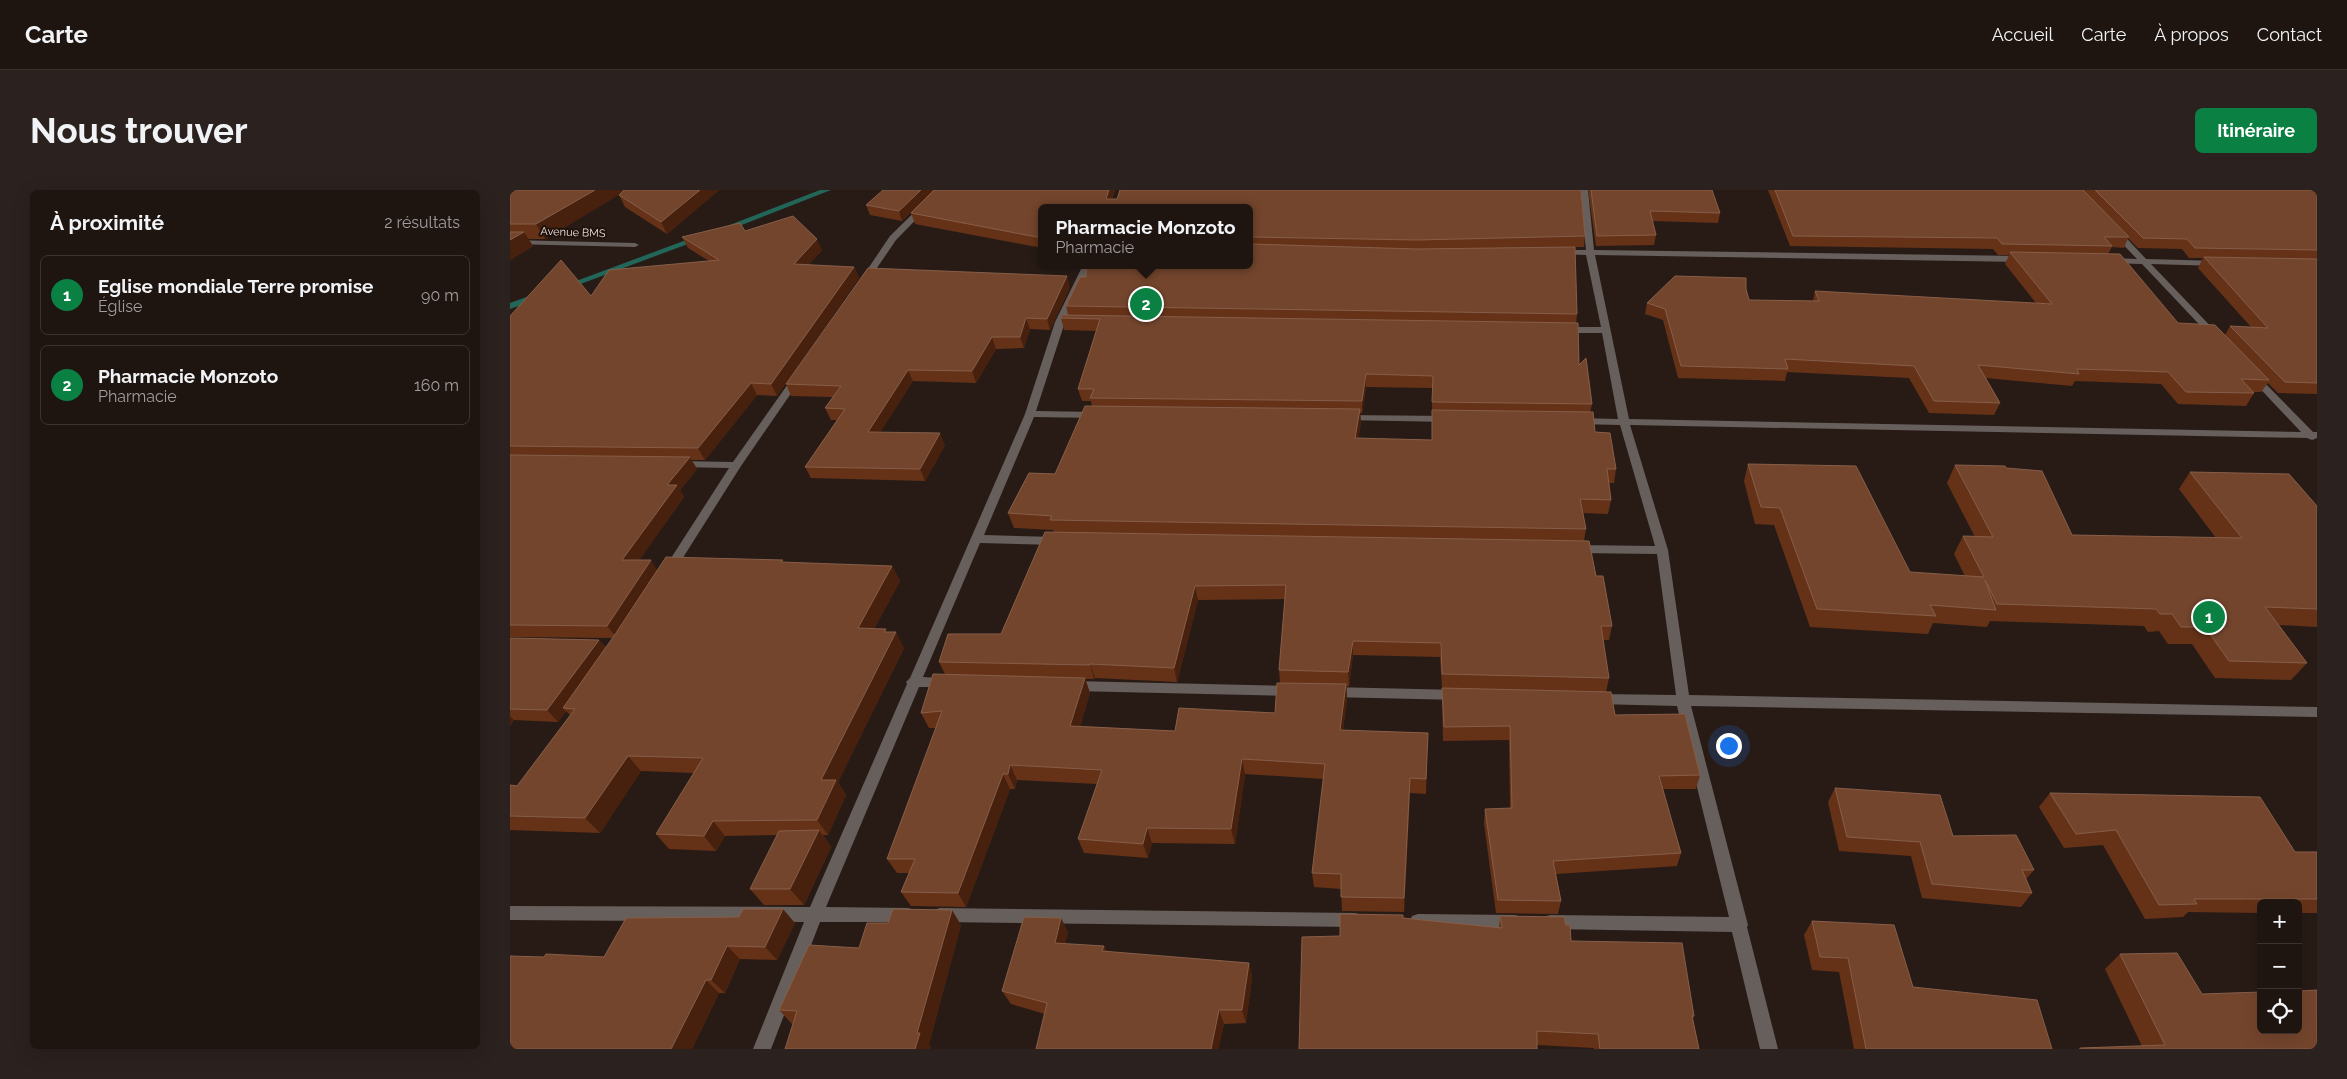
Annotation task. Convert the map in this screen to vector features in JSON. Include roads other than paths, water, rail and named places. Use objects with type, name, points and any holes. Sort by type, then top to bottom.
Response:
[{"type":"street","points":[[854,295],[894,238],[940,190]]},
{"type":"street","points":[[1581,193],[1590,252],[1624,421],[1662,550],[1683,701],[1740,924],[1769,1049]]},
{"type":"street","points":[[2109,226],[2220,341]]},
{"type":"street","name":"Avenue BMS","points":[[510,242],[635,245]]},
{"type":"street","points":[[1552,252],[2035,260]]},
{"type":"street","points":[[2104,261],[2230,263]]},
{"type":"street","points":[[762,1049],[815,914],[913,682],[1030,414],[1085,269]]},
{"type":"street","points":[[1547,330],[1606,330]]},
{"type":"street","points":[[664,579],[736,465],[804,368]]},
{"type":"street","points":[[2247,370],[2313,434],[2317,442]]},
{"type":"street","points":[[1030,414],[1109,415]]},
{"type":"street","points":[[1336,418],[1465,419]]},
{"type":"street","points":[[1564,420],[2313,434]]},
{"type":"street","points":[[668,464],[736,465]]},
{"type":"street","points":[[975,539],[1065,541]]},
{"type":"street","points":[[1563,548],[1662,550]]},
{"type":"street","points":[[913,682],[963,683]]},
{"type":"street","points":[[1062,686],[1476,696]]},
{"type":"street","points":[[1584,698],[2317,712]]},
{"type":"street","points":[[510,913],[1372,920]]},
{"type":"street","points":[[1402,920],[1740,924]]},
{"type":"waterway","points":[[726,228],[827,190]]},
{"type":"waterway","points":[[564,287],[700,238]]},
{"type":"waterway","points":[[510,306],[538,296]]},
{"type":"place","name":"Pharmacie Monzoto","points":[[1146,304]]},
{"type":"place","name":"Eglise mondiale Terre promise","points":[[2209,617]]}]
